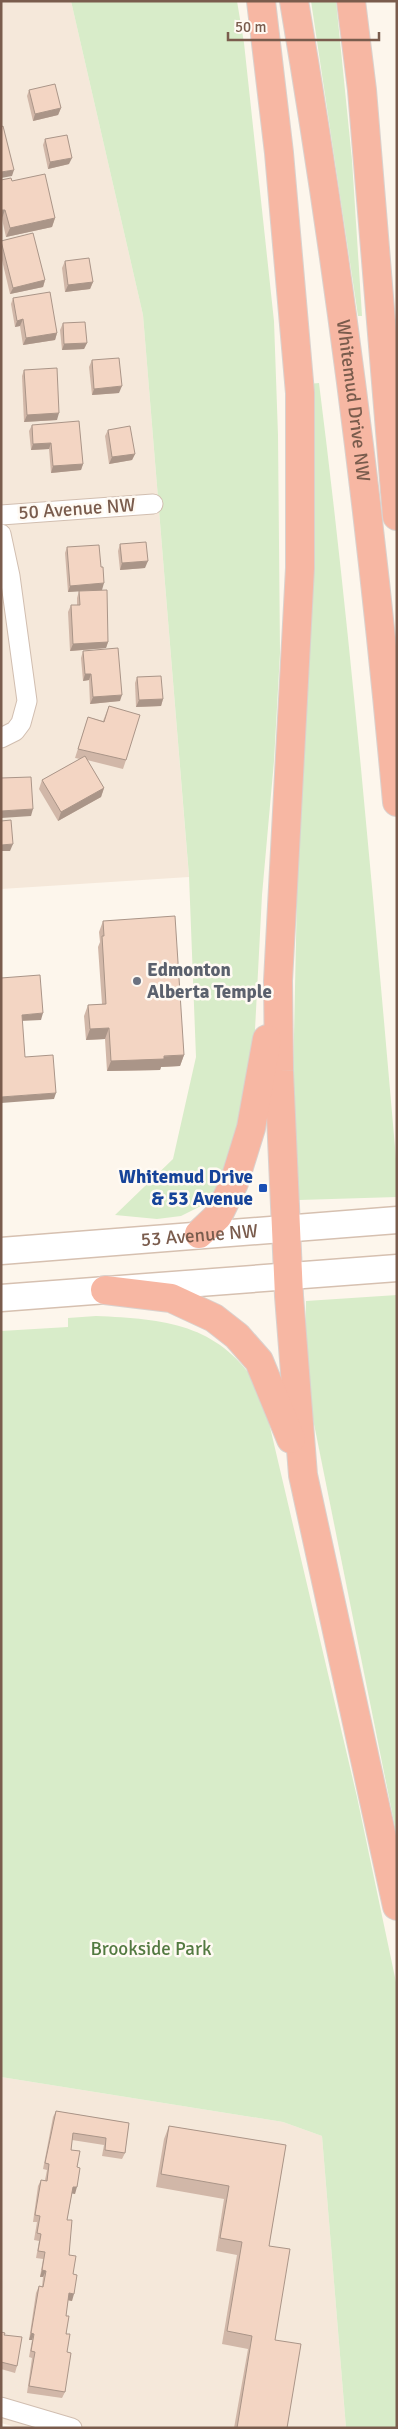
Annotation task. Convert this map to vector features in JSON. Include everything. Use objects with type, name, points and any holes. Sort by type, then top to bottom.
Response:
[{"type":"highway","points":[[261,1],[279,153],[300,393],[300,568],[278,981],[288,1275],[303,1475],[397,1906]]},
{"type":"highway","name":"Whitemud Drive NW","points":[[294,1],[323,171],[371,540],[392,676],[397,802]]},
{"type":"highway","points":[[352,1],[363,99],[397,516]]},
{"type":"highway","points":[[198,1234],[218,1216],[223,1207],[251,1128],[278,981]]},
{"type":"highway","points":[[105,1290],[171,1298],[214,1318],[237,1336],[259,1361],[303,1475]]},
{"type":"street","name":"50 Avenue NW","points":[[1,515],[153,504]]},
{"type":"street","points":[[1,534],[10,576],[27,702],[21,723],[15,731],[1,738]]},
{"type":"street","name":"53 Avenue NW","points":[[1,1251],[285,1227],[397,1220]]},
{"type":"street","points":[[1,1298],[397,1268]]},
{"type":"street","points":[[1,2407],[72,2428]]},
{"type":"shaded area","points":[[1,1],[71,1],[143,315],[189,877],[1,889]]},
{"type":"shaded area","points":[[1,2077],[283,2122],[322,2136],[346,2428],[19,2428],[1,2423]]},
{"type":"green space","points":[[71,1],[237,1],[244,43],[274,321],[278,435],[280,653],[274,761],[262,895],[254,1049],[245,1123],[223,1187],[201,1206],[181,1216],[157,1219],[115,1215],[173,1159],[196,1057],[189,876],[143,315]]},
{"type":"green space","points":[[311,1],[336,1],[352,160],[362,316],[358,316]]},
{"type":"green space","points":[[319,383],[362,776],[397,1170],[397,1197],[299,1200],[293,1083],[297,893],[306,672],[308,384]]},
{"type":"green space","points":[[397,1295],[397,1837],[311,1409],[305,1345],[306,1301]]},
{"type":"green space","name":"Brookside Park","points":[[96,1316],[147,1320],[192,1330],[212,1340],[230,1353],[247,1370],[262,1393],[357,1797],[397,1987],[397,2428],[346,2428],[322,2136],[283,2122],[1,2077],[1,1331],[68,1327],[68,1318]]},
{"type":"building","points":[[55,84],[61,108],[35,114],[29,90]]},
{"type":"building","points":[[3,126],[14,170],[1,172],[1,127]]},
{"type":"building","points":[[67,135],[72,158],[50,162],[45,139]]},
{"type":"building","points":[[45,174],[55,218],[10,228],[5,210],[1,210],[1,180],[11,178],[12,181]]},
{"type":"building","points":[[33,233],[45,280],[13,288],[1,241]]},
{"type":"building","points":[[89,258],[93,282],[68,285],[65,261]]},
{"type":"building","points":[[50,292],[57,333],[26,338],[23,319],[17,321],[13,298]]},
{"type":"building","points":[[85,322],[87,343],[64,344],[63,323]]},
{"type":"building","points":[[119,358],[122,386],[94,389],[92,360]]},
{"type":"building","points":[[57,368],[59,413],[27,415],[24,370]]},
{"type":"building","points":[[79,421],[83,464],[53,466],[51,443],[33,444],[32,425]]},
{"type":"building","points":[[130,426],[135,454],[112,457],[108,430]]},
{"type":"building","points":[[146,542],[148,561],[122,563],[120,544]]},
{"type":"building","points":[[99,545],[104,583],[70,586],[67,547]]},
{"type":"building","points":[[107,590],[108,642],[73,644],[71,605],[80,605],[79,591]]},
{"type":"building","points":[[118,648],[122,695],[93,697],[91,674],[85,674],[83,651]]},
{"type":"building","points":[[161,676],[163,699],[139,700],[137,677]]},
{"type":"building","points":[[109,706],[140,715],[126,760],[78,749],[88,717],[104,722]]},
{"type":"building","points":[[85,756],[104,788],[61,812],[42,780]]},
{"type":"building","points":[[31,777],[33,809],[1,811],[1,778]]},
{"type":"building","points":[[11,820],[13,844],[1,845],[1,821]]},
{"type":"building","name":"Edmonton Alberta Temple","points":[[175,916],[184,1055],[164,1056],[164,1059],[111,1061],[109,1028],[90,1029],[88,1005],[106,1004],[102,936],[104,936],[103,921]]},
{"type":"building","points":[[40,975],[43,1013],[22,1015],[25,1057],[53,1055],[56,1093],[1,1097],[1,978]]},
{"type":"building","points":[[56,2111],[129,2123],[125,2153],[105,2150],[106,2138],[73,2133],[71,2150],[80,2151],[77,2167],[80,2168],[77,2187],[73,2187],[67,2220],[72,2220],[69,2255],[76,2256],[73,2274],[77,2275],[74,2294],[69,2293],[66,2316],[69,2316],[66,2334],[70,2334],[67,2352],[71,2353],[65,2392],[29,2386],[35,2352],[31,2351],[34,2334],[31,2333],[39,2286],[43,2287],[46,2271],[42,2270],[45,2252],[38,2251],[41,2234],[37,2233],[40,2216],[35,2215],[41,2180],[47,2181],[49,2164],[45,2163]]},
{"type":"building","points":[[169,2126],[286,2145],[269,2246],[290,2249],[275,2340],[301,2344],[287,2428],[237,2428],[252,2336],[227,2331],[242,2242],[220,2238],[229,2186],[161,2174]]},
{"type":"building","points":[[1,2332],[5,2333],[4,2335],[22,2337],[17,2366],[1,2362]]},
{"type":"place","name":"Edmonton Alberta Temple","points":[[137,981]]},
{"type":"place","name":"Whitemud Drive & 53 Avenue","points":[[263,1188]]}]
